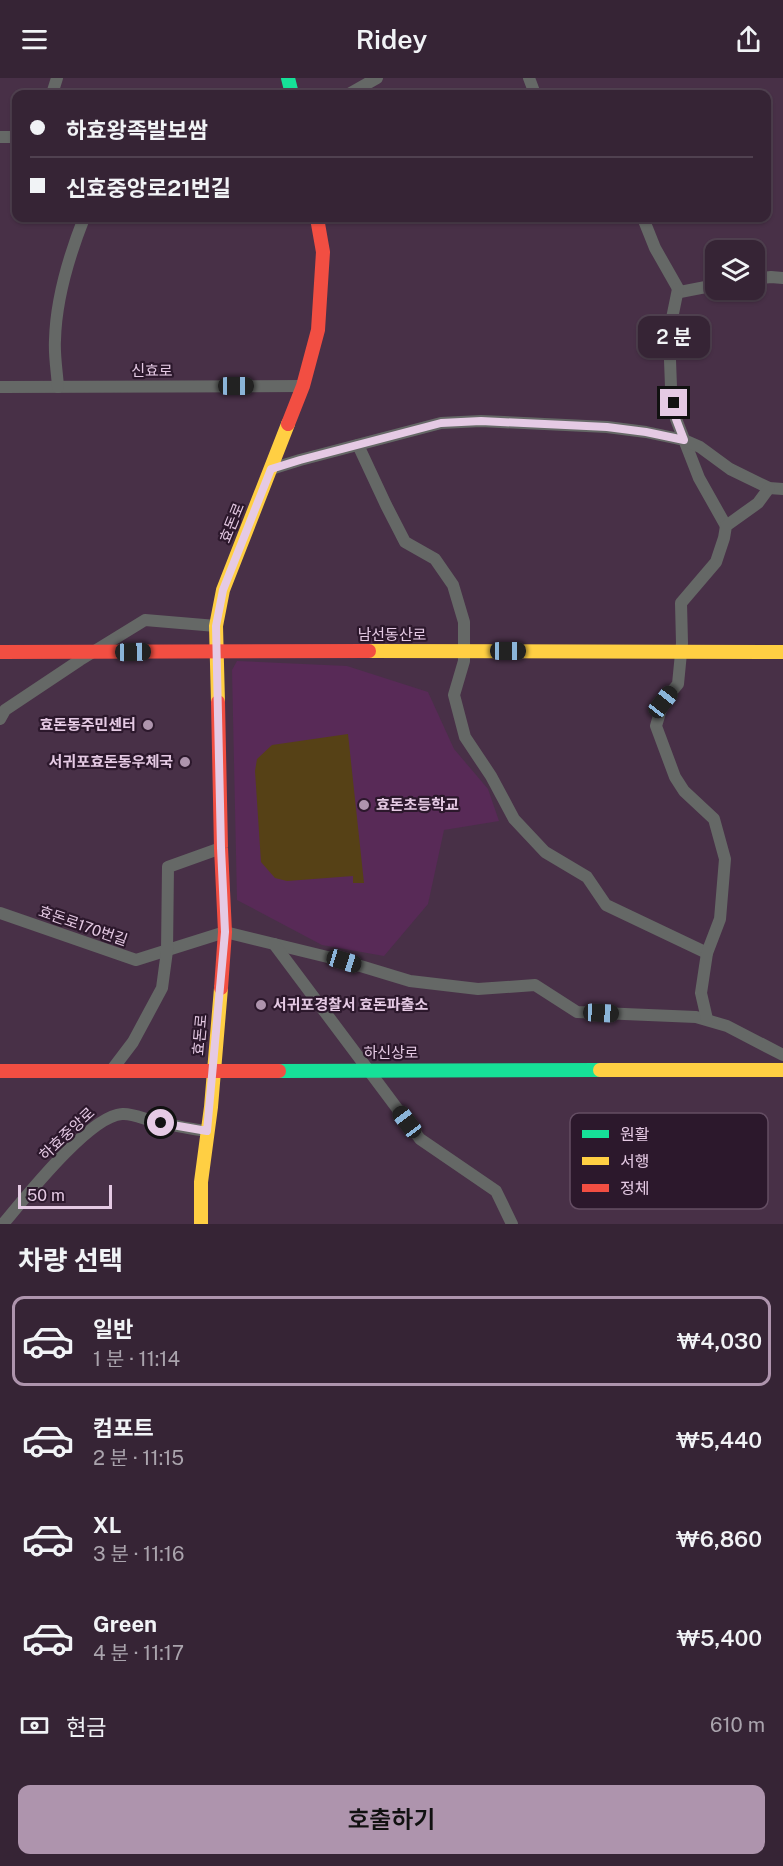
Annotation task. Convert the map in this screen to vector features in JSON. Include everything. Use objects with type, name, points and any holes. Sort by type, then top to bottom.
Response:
[{"type":"street","points":[[356,90],[377,78]]},
{"type":"street","points":[[58,387],[55,340],[60,297],[71,251],[82,222]]},
{"type":"street","name":"효돈로","points":[[201,1224],[201,1182],[225,932],[216,626],[223,590],[303,386],[318,330],[323,252],[318,222]]},
{"type":"street","points":[[645,222],[655,248],[679,290],[669,333],[671,387],[676,419],[699,477],[726,526],[716,562],[681,603],[681,653],[678,684],[663,702],[656,726],[675,777],[684,791],[714,819],[725,859],[720,919],[707,953],[701,993],[706,1019]]},
{"type":"street","points":[[765,278],[783,278]]},
{"type":"street","points":[[679,290],[705,286]]},
{"type":"street","name":"신효로","points":[[0,387],[303,386]]},
{"type":"street","points":[[271,469],[441,423],[481,421],[607,427],[684,440],[700,447],[730,469],[769,488],[783,489]]},
{"type":"street","points":[[358,445],[405,542],[435,559],[453,585],[464,622],[464,661],[454,695],[465,737],[491,776],[513,819],[545,852],[587,877],[606,905],[707,953]]},
{"type":"street","points":[[726,526],[758,503],[769,488]]},
{"type":"street","points":[[0,719],[5,710],[145,620],[216,626]]},
{"type":"street","name":"남선동산로","points":[[0,652],[783,652]]},
{"type":"street","points":[[111,1071],[133,1042],[162,988],[167,951],[168,867],[221,848]]},
{"type":"street","name":"효돈로170번길","points":[[0,913],[136,960],[225,932]]},
{"type":"street","points":[[225,932],[344,961],[410,981],[478,989],[535,985],[578,1012],[706,1019],[728,1026],[783,1055]]},
{"type":"street","points":[[274,944],[420,1139],[496,1191],[512,1224]]},
{"type":"street","name":"하신상로","points":[[0,1071],[783,1070]]},
{"type":"street","name":"하효중앙로","points":[[3,1224],[33,1187],[74,1145],[108,1117],[124,1113],[179,1127],[207,1131]]},
{"type":"shaded area","name":"효돈초등학교","points":[[237,661],[347,666],[428,692],[454,749],[488,789],[499,821],[444,830],[428,904],[384,956],[322,945],[237,900],[232,670]]},
{"type":"shaded area","points":[[348,734],[364,883],[353,883],[353,876],[287,881],[275,878],[261,862],[255,771],[257,759],[272,745]]},
{"type":"traffic: fast","points":[[288,78],[291,90]]},
{"type":"traffic: fast","points":[[279,1071],[600,1070]]},
{"type":"traffic: slow","points":[[218,702],[216,626],[223,590],[288,424]]},
{"type":"traffic: slow","points":[[369,651],[783,652]]},
{"type":"traffic: slow","points":[[201,1224],[201,1182],[211,1107],[221,988]]},
{"type":"traffic: slow","points":[[600,1070],[783,1070]]},
{"type":"traffic: jam","points":[[288,424],[303,386],[318,330],[323,252],[318,222]]},
{"type":"traffic: jam","points":[[0,652],[369,651]]},
{"type":"traffic: jam","points":[[218,702],[225,932],[221,988]]},
{"type":"traffic: jam","points":[[0,1071],[279,1071]]},
{"type":"place","name":"효돈동주민센터","points":[[148,725]]},
{"type":"place","name":"서귀포효돈동우체국","points":[[185,762]]},
{"type":"place","name":"효돈초등학교","points":[[364,805]]},
{"type":"place","name":"서귀포경찰서 효돈파출소","points":[[261,1005]]},
{"type":"route","points":[[161,1123],[207,1131],[211,1107],[225,932],[216,626],[223,590],[271,469],[441,423],[481,421],[607,427],[684,440],[676,419],[674,403]]}]
